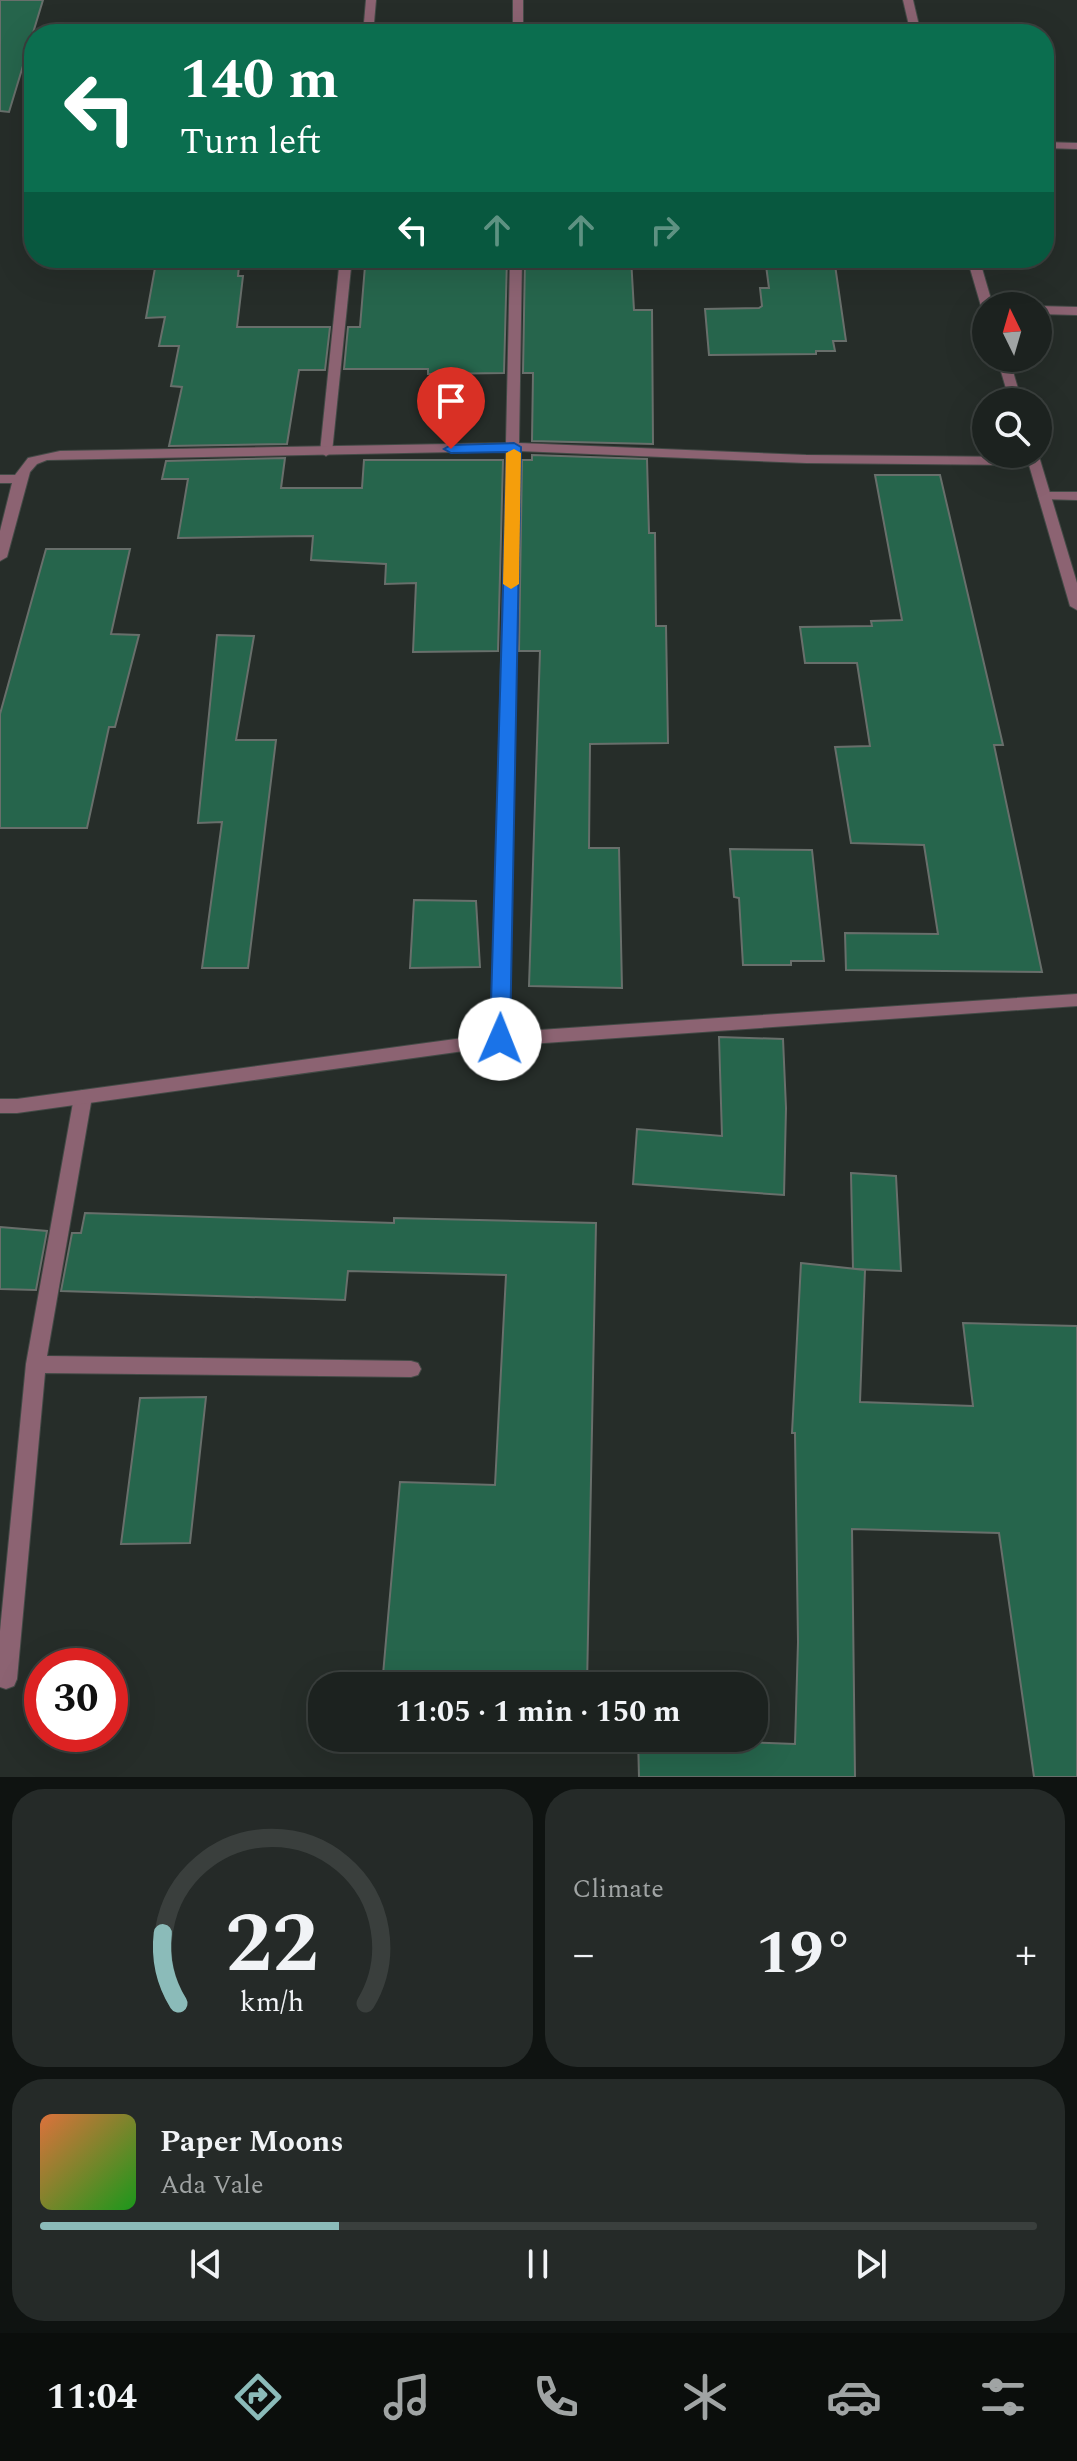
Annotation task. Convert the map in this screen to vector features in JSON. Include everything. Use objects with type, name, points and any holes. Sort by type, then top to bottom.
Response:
[{"type":"street","points":[[369,24],[371,0]]},
{"type":"street","points":[[518,0],[518,24]]},
{"type":"street","points":[[908,0],[914,24]]},
{"type":"street","points":[[1054,145],[1077,146]]},
{"type":"street","points":[[326,452],[345,268]]},
{"type":"street","points":[[500,1039],[516,268]]},
{"type":"street","points":[[976,268],[983,292]]},
{"type":"street","points":[[1052,310],[1077,311]]},
{"type":"street","points":[[0,557],[20,479],[27,464],[47,455],[514,447],[806,459],[972,458]]},
{"type":"street","points":[[1036,468],[1077,606]]},
{"type":"street","points":[[0,479],[20,479]]},
{"type":"street","points":[[1045,496],[1077,496]]},
{"type":"street","points":[[0,1106],[500,1039],[1077,1000]]},
{"type":"street","points":[[6,1679],[36,1364],[83,1097]]},
{"type":"street","points":[[36,1364],[411,1369]]},
{"type":"building","points":[[0,0],[43,0],[36,24],[24,24],[24,63],[9,112],[0,111]]},
{"type":"building","points":[[155,268],[239,268],[238,276],[243,276],[237,327],[330,327],[325,370],[299,370],[287,444],[169,446],[182,387],[171,386],[179,346],[159,346],[165,317],[146,318]]},
{"type":"building","points":[[365,268],[507,268],[504,373],[428,374],[428,369],[344,369],[348,327],[360,327]]},
{"type":"building","points":[[525,268],[632,268],[634,310],[652,310],[653,444],[532,441],[533,373],[523,373]]},
{"type":"building","points":[[766,268],[835,268],[846,341],[833,341],[835,351],[816,351],[816,354],[709,355],[705,309],[759,308],[762,306],[760,288],[769,288]]},
{"type":"building","points":[[532,455],[647,459],[649,533],[655,533],[656,626],[666,626],[668,743],[590,744],[589,848],[619,848],[622,988],[529,986],[540,651],[519,651],[522,460],[532,460]]},
{"type":"building","points":[[285,458],[281,488],[362,488],[364,460],[503,460],[498,651],[413,652],[416,583],[385,584],[386,564],[311,560],[313,536],[178,538],[188,479],[162,479],[166,461]]},
{"type":"building","points":[[875,475],[940,475],[1003,745],[994,745],[1042,972],[846,970],[845,933],[938,934],[924,845],[851,843],[835,747],[870,746],[857,663],[805,663],[800,627],[872,626],[871,621],[902,620]]},
{"type":"building","points":[[46,549],[130,549],[111,634],[139,635],[115,727],[109,727],[87,828],[0,828],[0,714]]},
{"type":"building","points":[[217,635],[254,636],[236,740],[276,740],[248,968],[202,968],[222,822],[198,823]]},
{"type":"building","points":[[730,849],[812,850],[824,961],[743,965],[739,898],[734,897]]},
{"type":"building","points":[[414,900],[476,901],[480,967],[410,968]]},
{"type":"building","points":[[719,1037],[783,1039],[786,1108],[784,1195],[633,1184],[637,1129],[722,1136]]},
{"type":"building","points":[[851,1173],[896,1176],[901,1271],[853,1269]]},
{"type":"building","points":[[85,1213],[394,1223],[394,1218],[596,1223],[587,1672],[383,1672],[400,1482],[495,1485],[506,1275],[348,1271],[345,1300],[61,1291],[72,1233],[81,1233]]},
{"type":"building","points":[[0,1227],[47,1231],[36,1290],[0,1289]]},
{"type":"building","points":[[801,1263],[865,1270],[860,1402],[973,1406],[963,1323],[1077,1326],[1077,1777],[1034,1777],[999,1533],[852,1529],[855,1777],[639,1777],[638,1752],[768,1752],[768,1743],[795,1744],[798,1642],[795,1433],[792,1433]]},
{"type":"building","points":[[206,1397],[190,1543],[121,1544],[140,1398]]},
{"type":"slow traffic","points":[[511,584],[514,453]]},
{"type":"route","points":[[451,449],[514,447],[500,1039]]}]
